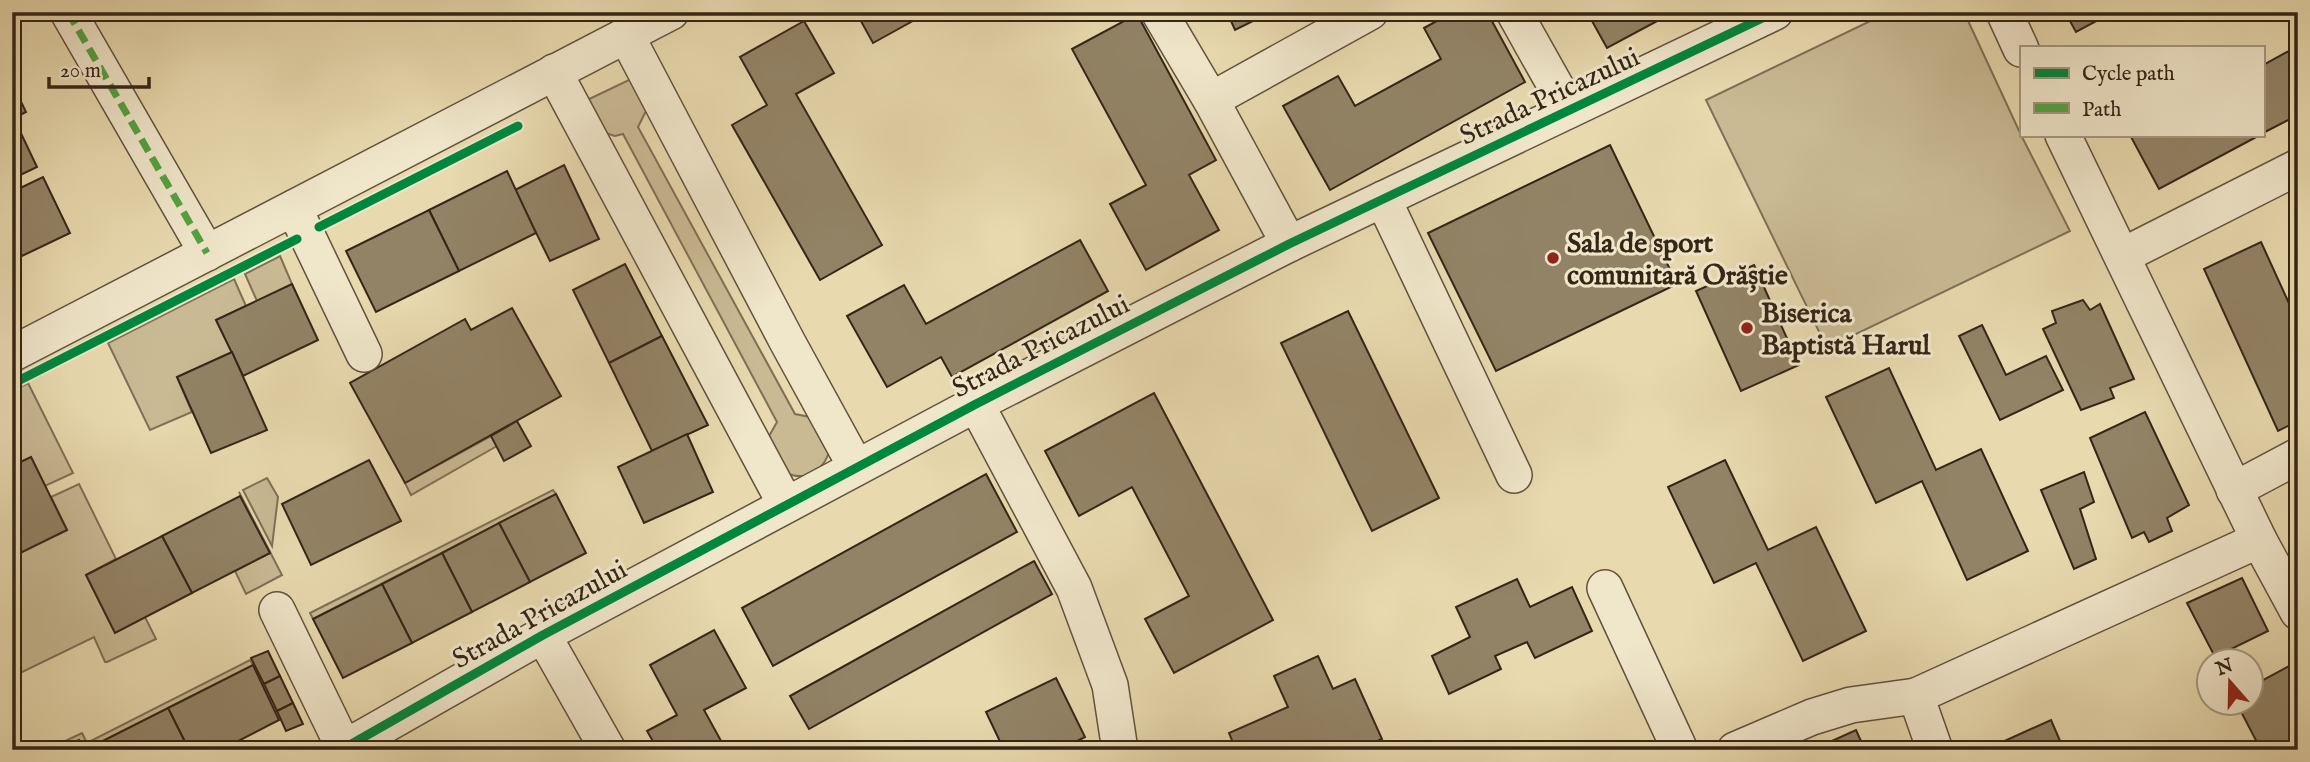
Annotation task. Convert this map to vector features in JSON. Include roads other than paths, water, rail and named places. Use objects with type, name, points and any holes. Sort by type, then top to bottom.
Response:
[{"type":"street","points":[[68,12],[207,253]]},
{"type":"street","points":[[14,348],[207,253],[671,12]]},
{"type":"street","points":[[1159,12],[1211,100],[1289,244]]},
{"type":"street","points":[[1514,12],[1569,110]]},
{"type":"street","name":"Strada Pricazului","points":[[342,749],[543,635],[975,404],[1289,244],[1775,12]]},
{"type":"street","points":[[2004,12],[2020,47]]},
{"type":"street","points":[[1211,100],[1348,17]]},
{"type":"street","points":[[626,35],[788,344],[856,467]]},
{"type":"street","points":[[554,72],[786,505]]},
{"type":"street","points":[[2063,136],[2234,490],[2298,611]]},
{"type":"street","points":[[2122,256],[2298,167]]},
{"type":"street","points":[[1383,199],[1514,475]]},
{"type":"street","points":[[294,208],[364,354]]},
{"type":"street","points":[[975,404],[1074,588],[1110,685],[1120,750]]},
{"type":"street","points":[[2234,490],[2298,456]]},
{"type":"street","points":[[1735,750],[1812,716],[1851,705],[1916,696],[2259,540]]},
{"type":"street","points":[[1605,588],[1681,750]]},
{"type":"street","points":[[277,610],[342,749]]},
{"type":"street","points":[[543,635],[608,750]]},
{"type":"street","points":[[1916,696],[1935,750]]},
{"type":"place","name":"Sala de sport comunitară Orăștie","points":[[1553,258]]},
{"type":"place","name":"Biserica Baptistă Harul","points":[[1747,328]]}]
